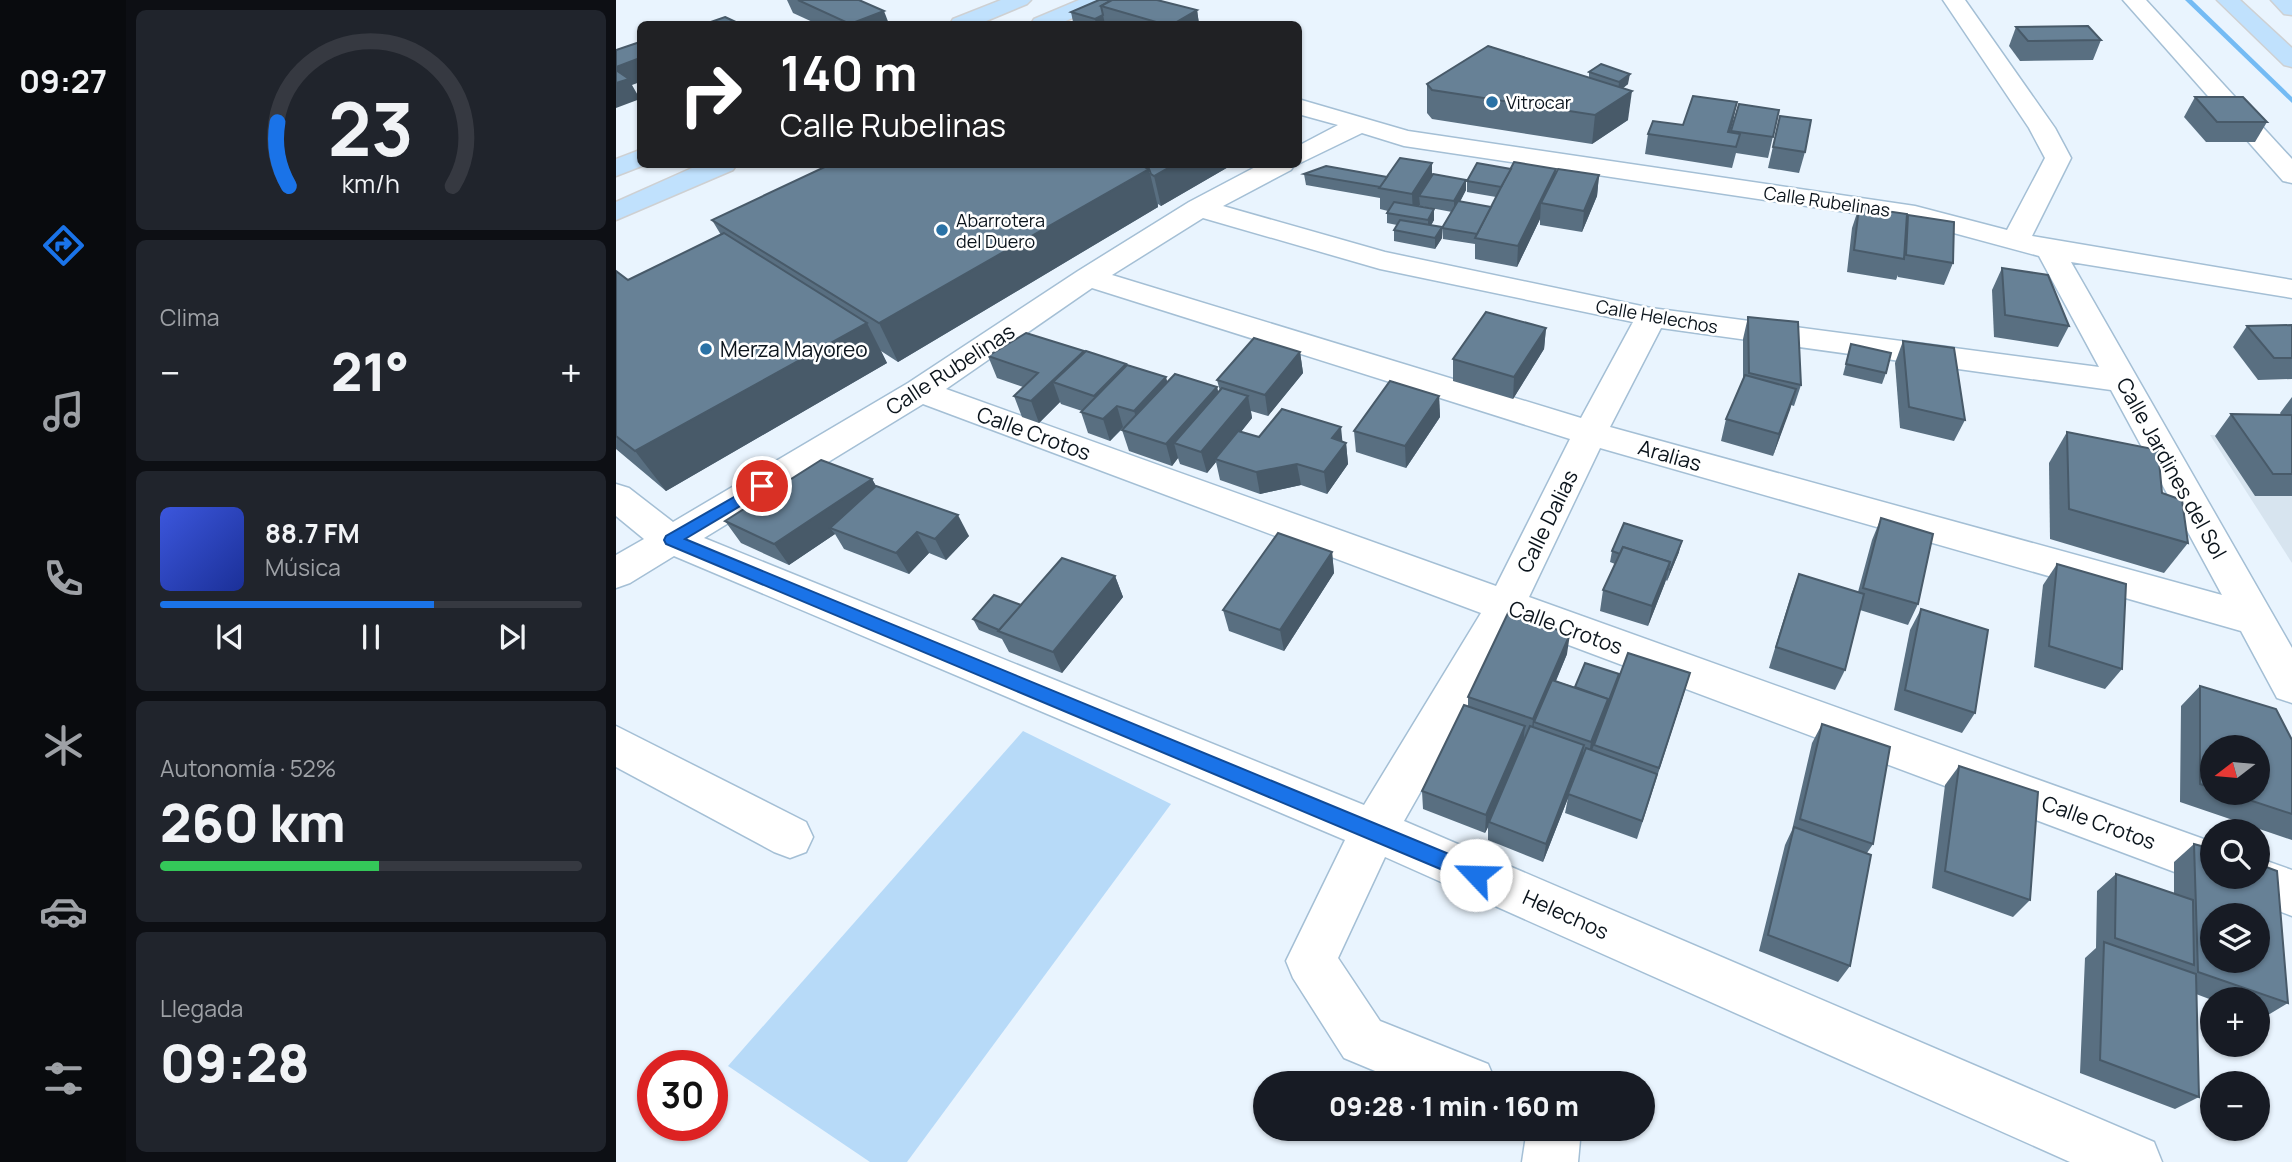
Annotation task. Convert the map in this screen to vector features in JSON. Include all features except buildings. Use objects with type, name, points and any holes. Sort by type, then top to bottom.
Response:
[{"type":"main road","points":[[968,21],[1020,0]]},
{"type":"main road","points":[[1049,21],[1097,0]]},
{"type":"main road","points":[[2228,0],[2292,60]]},
{"type":"main road","points":[[2282,0],[2292,9]]},
{"type":"main road","points":[[616,168],[637,159]]},
{"type":"main road","points":[[616,212],[715,168]]},
{"type":"street","points":[[1954,0],[2042,128],[2058,158],[2016,240]]},
{"type":"street","points":[[2134,0],[2292,175]]},
{"type":"street","name":"Calle Rubelinas","points":[[1302,107],[1404,138],[1915,214],[2050,250],[2291,290]]},
{"type":"street","points":[[1302,154],[1360,124]]},
{"type":"street","name":"Calle Rubelinas","points":[[616,573],[920,391],[1088,277],[1199,208],[1274,168]]},
{"type":"street","name":"Calle Helechos","points":[[1199,208],[1380,260],[1650,317],[2123,381]]},
{"type":"street","name":"Calle Jardines del Sol","points":[[2050,250],[2292,686]]},
{"type":"street","name":"Aralias","points":[[1088,277],[1590,433],[2256,620]]},
{"type":"street","name":"Calle Dalias","points":[[1438,1071],[1362,1041],[1311,961],[1374,830],[1506,605],[1650,317]]},
{"type":"street","name":"Calle Crotos","points":[[920,391],[2200,860]]},
{"type":"street","name":"Helechos","points":[[616,498],[671,540],[1374,830],[2134,1162]]},
{"type":"street","points":[[616,746],[790,837]]},
{"type":"street","points":[[2270,885],[2292,893]]},
{"type":"street","points":[[1550,1162],[1553,1141]]},
{"type":"shaded area","points":[[2210,435],[2292,435],[2292,563]]},
{"type":"shaded area","points":[[1023,731],[1171,804],[907,1162],[870,1162],[728,1066]]},
{"type":"waterway","points":[[2188,0],[2292,101]]},
{"type":"place","name":"Vitrocar","points":[[1492,102]]},
{"type":"place","name":"Abarrotera del Duero","points":[[942,230]]},
{"type":"place","name":"Merza Mayoreo","points":[[706,349]]},
{"type":"route","points":[[762,486],[671,540],[1374,830],[1476,875]]}]
